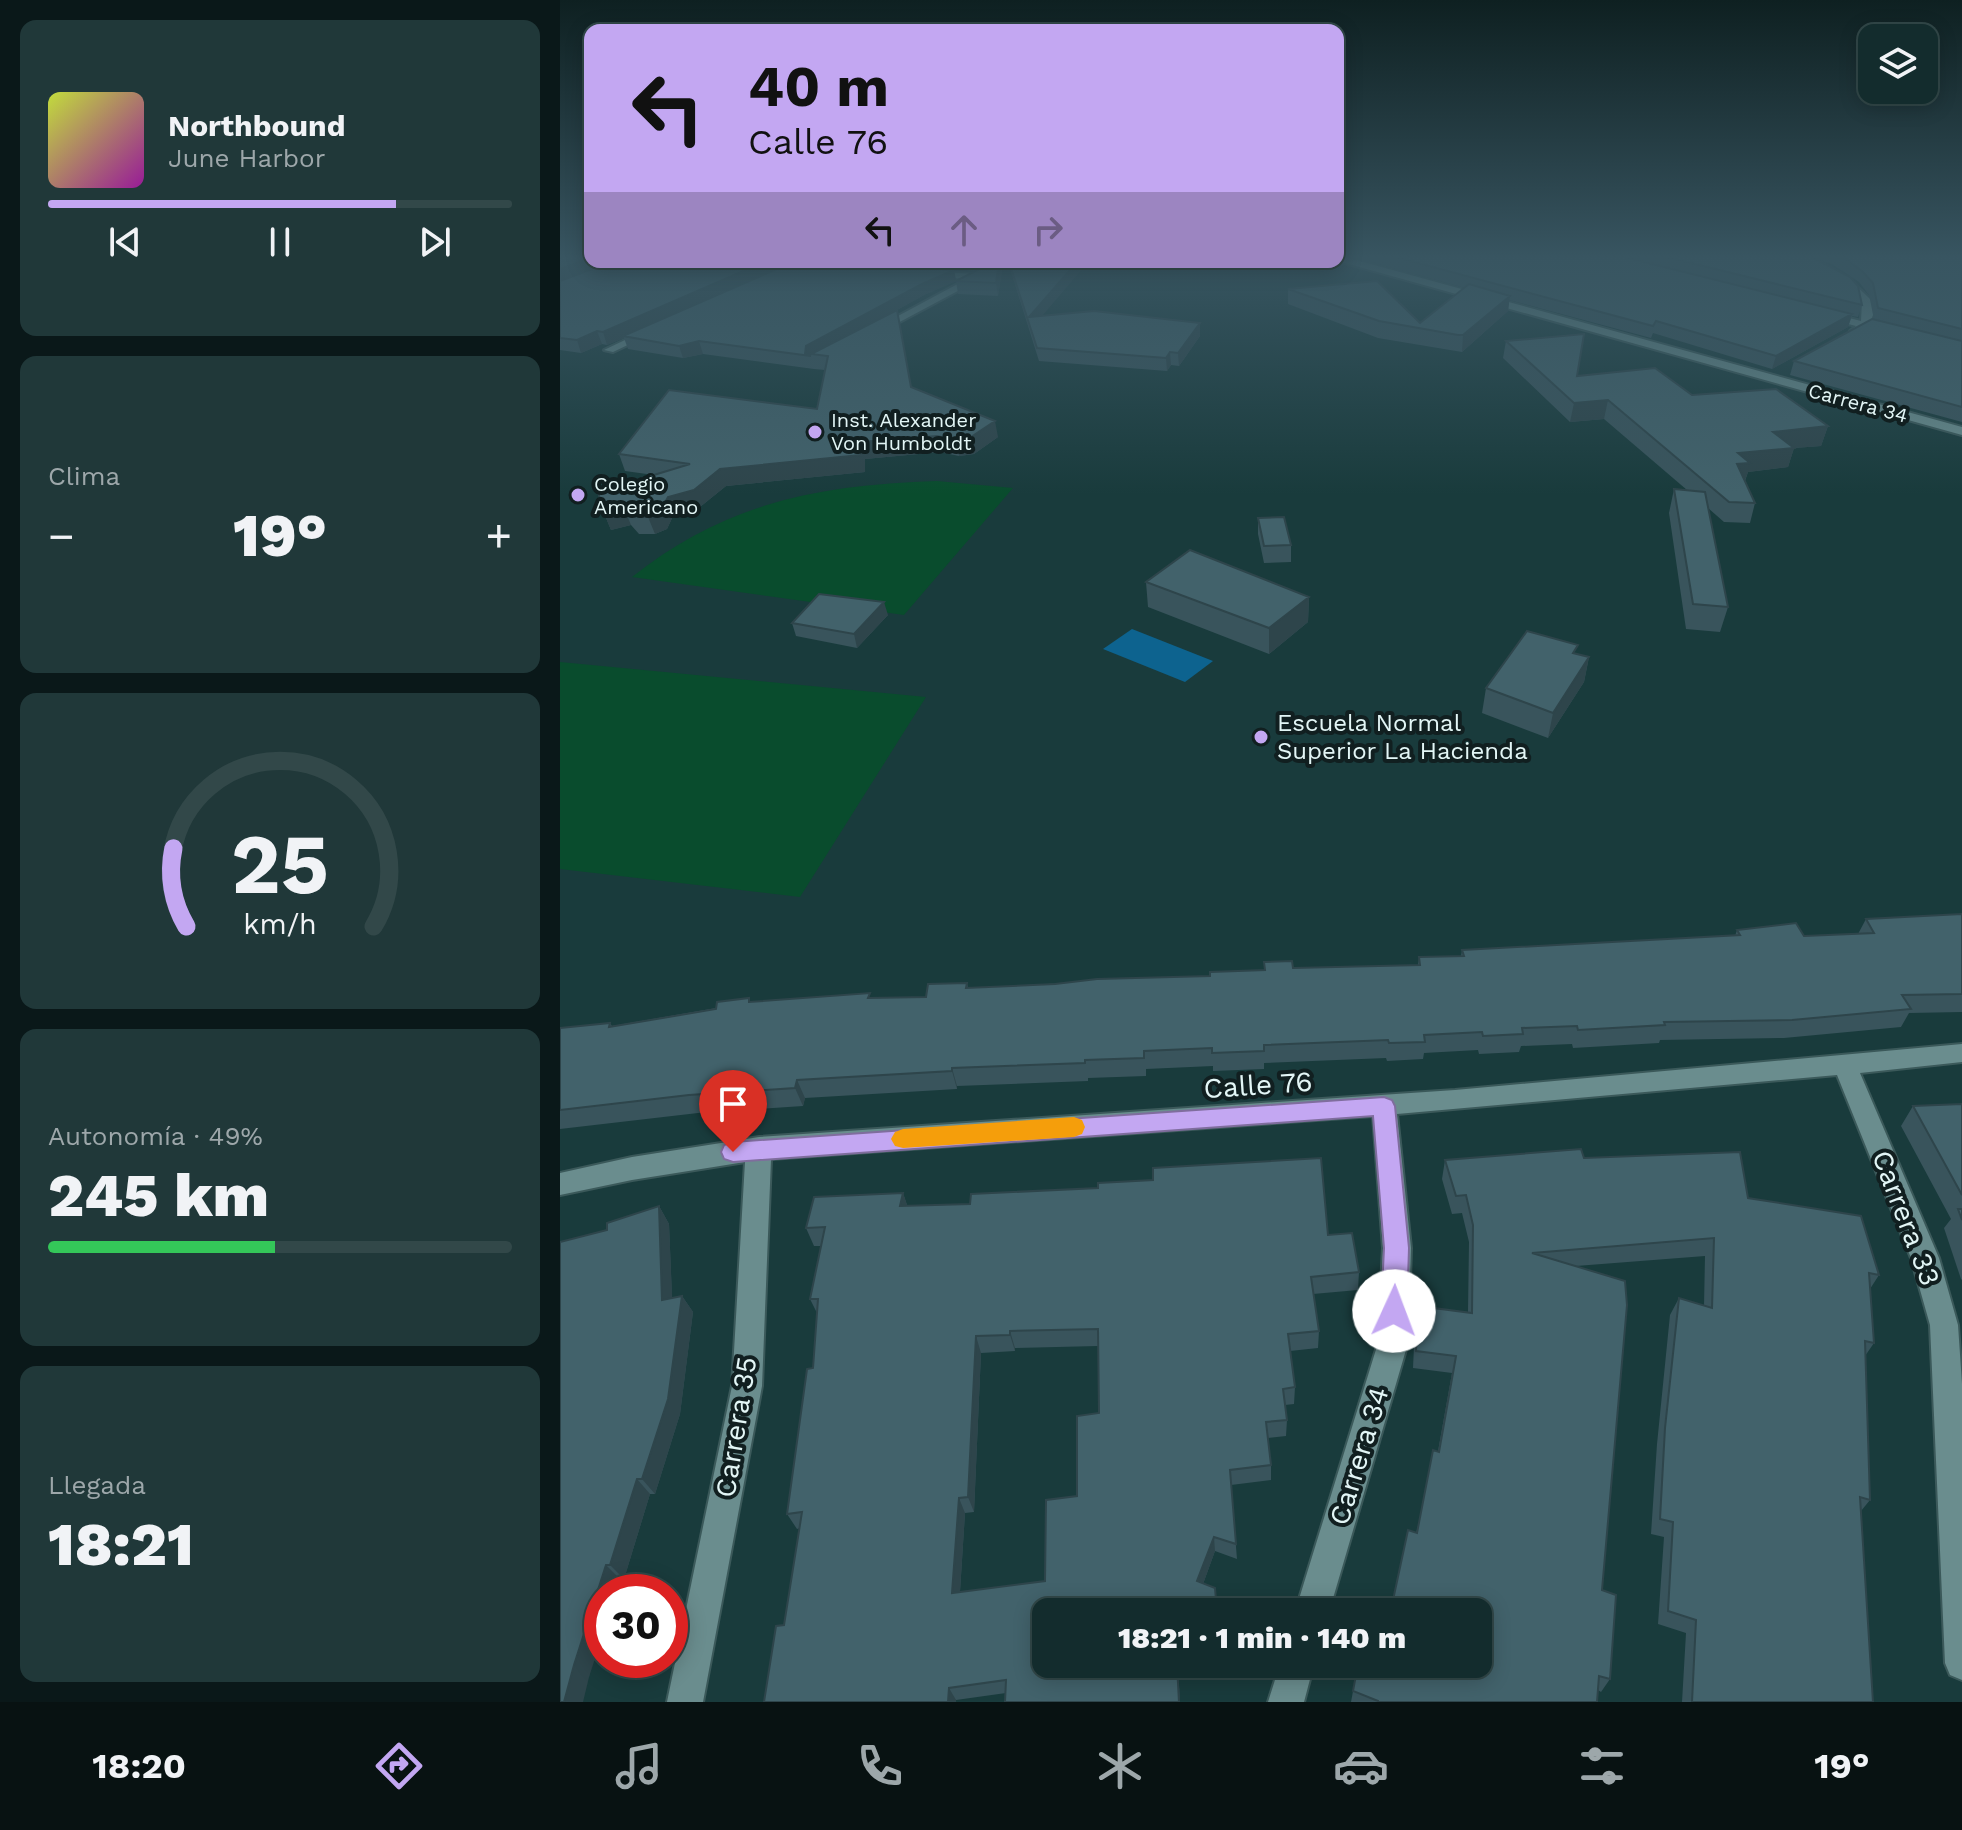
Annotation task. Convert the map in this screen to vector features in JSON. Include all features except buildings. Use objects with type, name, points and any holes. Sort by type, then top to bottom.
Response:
[{"type":"street","points":[[609,350],[645,334]]},
{"type":"street","name":"Carrera 34","points":[[1610,334],[1962,431]]},
{"type":"street","points":[[1837,340],[1847,334]]},
{"type":"street","points":[[1768,379],[1782,371]]},
{"type":"street","name":"Calle 76","points":[[560,1184],[627,1168],[759,1148],[1384,1106],[1962,1053]]},
{"type":"street","name":"Carrera 33","points":[[1845,1065],[1925,1258],[1944,1325],[1962,1663]]},
{"type":"street","name":"Carrera 34","points":[[1316,1598],[1393,1343],[1397,1248],[1384,1106]]},
{"type":"street","name":"Carrera 35","points":[[685,1702],[747,1386],[759,1148]]},
{"type":"street","points":[[1286,1702],[1293,1678]]},
{"type":"green space","points":[[937,481],[1013,488],[904,615],[632,577],[703,531],[776,502],[853,487]]},
{"type":"green space","points":[[560,662],[926,697],[800,897],[560,869]]},
{"type":"water","points":[[1132,629],[1213,661],[1185,682],[1103,649]]},
{"type":"slow traffic","points":[[903,1139],[1074,1127]]},
{"type":"place","name":"Inst. Alexander Von Humboldt","points":[[815,432]]},
{"type":"place","name":"Colegio Americano","points":[[578,495]]},
{"type":"place","name":"Escuela Normal Superior La Hacienda","points":[[1261,737]]},
{"type":"route","points":[[733,1152],[1384,1106],[1397,1248],[1394,1311]]}]
